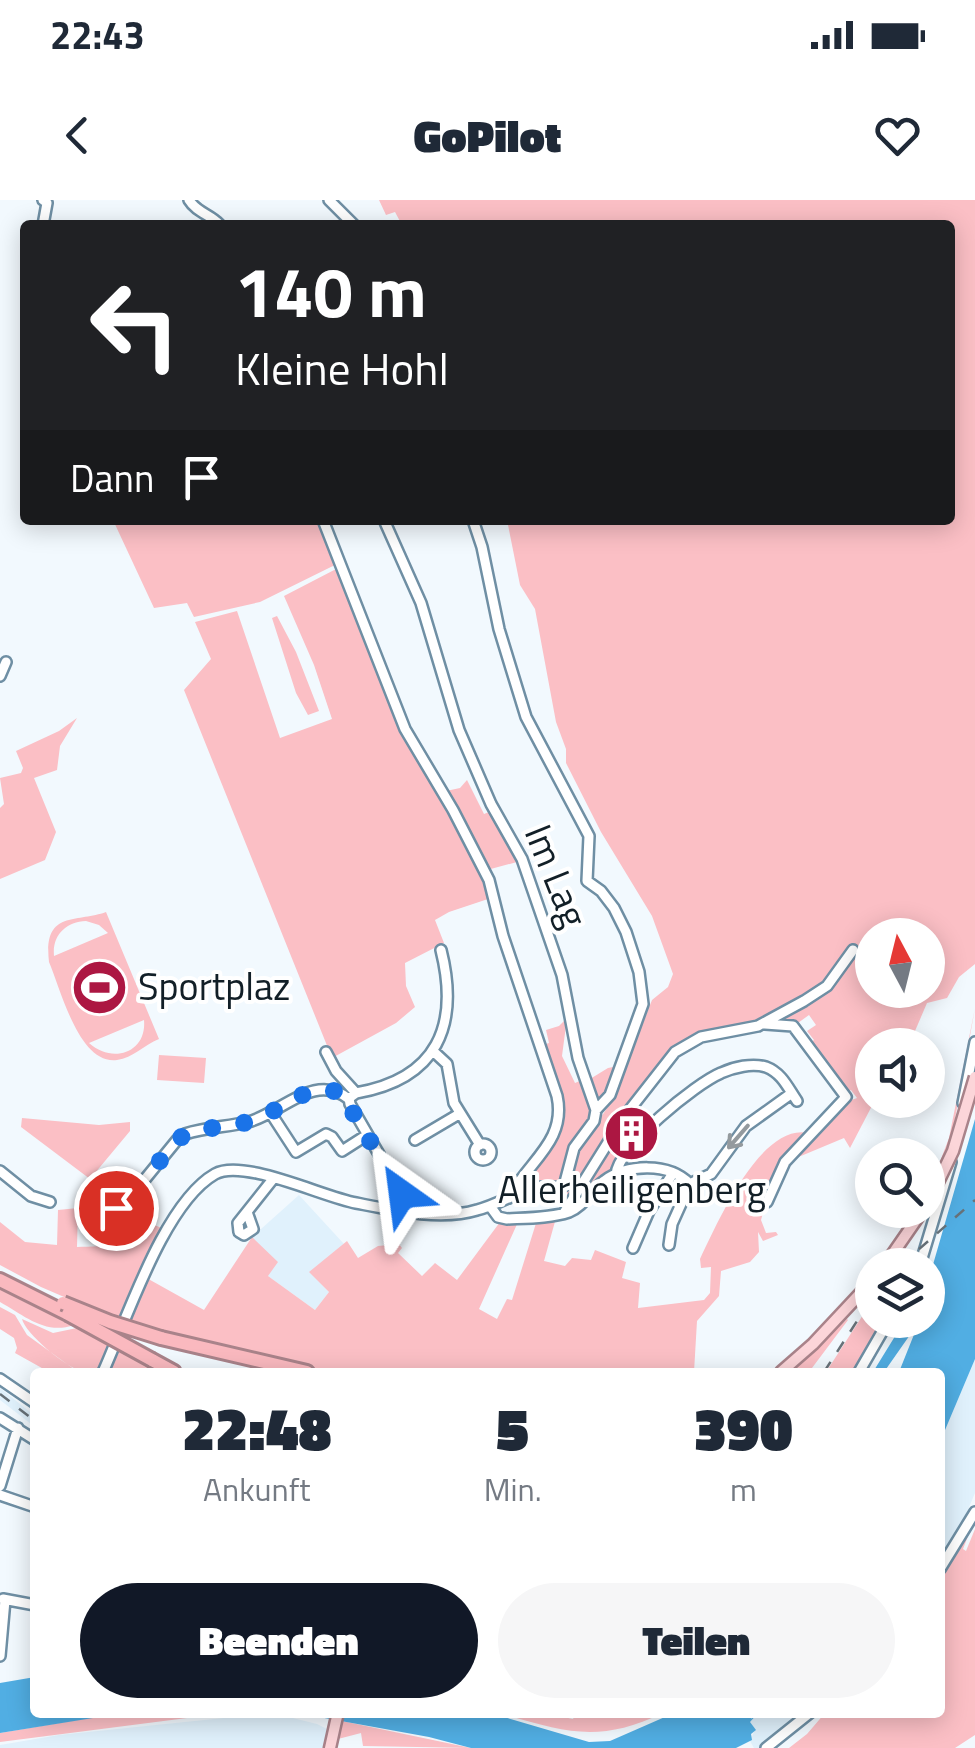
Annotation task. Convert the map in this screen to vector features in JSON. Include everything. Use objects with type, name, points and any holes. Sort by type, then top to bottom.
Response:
[{"type":"highway","points":[[0,1270],[167,1368]]},
{"type":"highway","points":[[0,1280],[64,1309],[160,1341],[275,1368]]},
{"type":"main road","points":[[945,1165],[960,1133],[975,1076]]},
{"type":"main road","points":[[785,1368],[855,1300]]},
{"type":"main road","points":[[330,1748],[337,1718]]},
{"type":"street","points":[[190,200],[202,220]]},
{"type":"street","points":[[329,200],[349,220]]},
{"type":"street","points":[[200,212],[215,220]]},
{"type":"street","points":[[325,525],[405,729],[489,880],[503,936],[557,1094],[560,1116],[551,1141],[509,1198]]},
{"type":"street","name":"Im Lag","points":[[386,525],[421,603],[458,730],[491,804],[522,859],[562,976],[578,1058],[596,1110]]},
{"type":"street","points":[[105,1368],[158,1247],[194,1193],[214,1175],[227,1170],[272,1179],[352,1203],[404,1210],[472,1212],[535,1187],[564,1186],[574,1149],[594,1120],[596,1110],[610,1096],[643,1011],[639,972],[614,908],[588,881],[587,832],[526,717],[474,525]]},
{"type":"street","points":[[0,676],[6,662]]},
{"type":"street","points":[[102,1202],[108,1210],[128,1200],[186,1134],[250,1122],[298,1096],[323,1090],[352,1096],[390,1085],[414,1070],[443,1032],[449,1009],[441,950]]},
{"type":"street","points":[[758,1026],[827,986],[853,950]]},
{"type":"street","points":[[564,1213],[590,1167],[667,1059],[701,1037],[758,1026],[794,1026],[846,1098],[786,1162],[767,1202]]},
{"type":"street","points":[[925,1248],[951,1162],[975,1042]]},
{"type":"street","points":[[432,1051],[447,1064],[459,1114],[480,1145]]},
{"type":"street","points":[[326,1052],[352,1096],[367,1135],[402,1194],[404,1210]]},
{"type":"street","points":[[616,1174],[620,1160],[654,1124],[717,1074],[748,1066],[763,1066],[779,1074],[794,1097],[746,1126],[713,1172],[688,1185],[672,1224],[669,1244]]},
{"type":"street","points":[[270,1112],[296,1152],[328,1134],[342,1151]]},
{"type":"street","points":[[415,1140],[459,1114]]},
{"type":"street","points":[[339,1162],[342,1151],[367,1135]]},
{"type":"street","points":[[490,1206],[498,1217],[508,1219],[564,1213],[574,1210],[602,1182],[616,1174],[645,1168],[673,1173],[688,1185]]},
{"type":"street","points":[[0,1171],[31,1196],[50,1202]]},
{"type":"street","points":[[634,1248],[649,1211],[673,1173]]},
{"type":"street","points":[[247,1212],[272,1179]]},
{"type":"street","points":[[860,1368],[878,1338]]},
{"type":"street","points":[[0,1380],[30,1400]]},
{"type":"street","points":[[0,1418],[30,1436]]},
{"type":"street","points":[[0,1486],[18,1428]]},
{"type":"street","points":[[0,1495],[30,1505]]},
{"type":"street","points":[[945,1561],[975,1512]]},
{"type":"street","points":[[0,1656],[2,1599],[30,1604]]},
{"type":"street","points":[[766,1748],[804,1718]]},
{"type":"shaded area","points":[[379,200],[975,200],[975,964],[959,977],[945,998],[945,918],[855,918],[855,1008],[925,1008],[916,1028],[855,1028],[855,1095],[851,1090],[847,1092],[810,1043],[814,1040],[807,1031],[816,1025],[809,1015],[791,1028],[768,1027],[702,1040],[679,1051],[625,1119],[638,1136],[614,1160],[611,1170],[574,1206],[565,1190],[570,1185],[577,1152],[612,1101],[652,1000],[668,987],[673,974],[652,916],[601,832],[566,763],[535,609],[520,585],[508,525],[955,525],[955,220],[399,220],[395,212],[386,215]]},
{"type":"shaded area","points":[[115,525],[322,525],[337,564],[260,602],[194,617],[187,603],[154,608]]},
{"type":"shaded area","points":[[338,568],[362,635],[487,881],[491,898],[435,920],[444,943],[405,963],[406,986],[415,1007],[396,1023],[332,1058],[184,690],[211,659],[195,622],[237,611],[280,738],[332,719],[284,596]]},
{"type":"shaded area","points":[[277,616],[319,711],[308,715],[296,693],[272,618]]},
{"type":"shaded area","points":[[77,718],[60,746],[57,770],[34,778],[56,832],[45,860],[0,879],[0,808],[4,804],[0,778],[21,773],[23,768],[16,751]]},
{"type":"shaded area","points":[[467,780],[484,814],[489,812],[517,862],[487,870],[446,791],[460,788]]},
{"type":"shaded area","name":"Sportplaz","points":[[106,912],[159,1039],[117,1060],[92,1051],[82,1039],[49,962],[48,945],[56,926]],"holes":[[[86,921],[108,933],[54,956],[55,942],[62,931]],[[144,1020],[140,1040],[126,1052],[108,1053],[89,1043]]]},
{"type":"shaded area","points":[[975,1008],[951,1141],[945,1155]]},
{"type":"shaded area","points":[[567,1018],[562,1056],[575,1083],[582,1080],[593,1111],[570,1144],[562,1180],[523,1187],[558,1133],[560,1106],[540,1046],[549,1043],[546,1030]]},
{"type":"shaded area","points":[[159,1055],[206,1058],[204,1083],[157,1080]]},
{"type":"shaded area","points":[[618,1066],[605,1095],[599,1099],[590,1079]]},
{"type":"shaded area","points":[[855,1099],[855,1118],[866,1118],[850,1148],[844,1138],[777,1166],[761,1199],[766,1202],[761,1220],[766,1233],[778,1235],[763,1241],[758,1232],[759,1252],[750,1262],[721,1271],[719,1296],[697,1321],[694,1368],[304,1368],[129,1325],[0,1265],[0,1222],[25,1242],[57,1245],[58,1210],[78,1208],[77,1247],[129,1242],[152,1224],[164,1229],[143,1276],[204,1310],[252,1237],[278,1262],[268,1276],[315,1310],[329,1292],[309,1272],[347,1241],[358,1258],[378,1246],[399,1244],[402,1248],[398,1253],[422,1276],[435,1263],[457,1280],[500,1222],[518,1222],[479,1309],[497,1319],[507,1299],[512,1300],[537,1220],[556,1218],[544,1261],[565,1266],[572,1258],[591,1260],[595,1250],[626,1262],[622,1278],[640,1283],[638,1308],[704,1300],[710,1293],[711,1267],[701,1268],[700,1259],[742,1180],[773,1144],[790,1134],[808,1133]]},
{"type":"shaded area","points":[[22,1118],[99,1125],[130,1122],[130,1131],[90,1179],[21,1127]]},
{"type":"shaded area","points":[[299,1195],[344,1244],[310,1272],[329,1292],[315,1310],[268,1276],[252,1237]]},
{"type":"shaded area","points":[[0,1287],[74,1325],[54,1328],[27,1318],[0,1302]]},
{"type":"shaded area","points":[[0,1307],[15,1315],[27,1335],[72,1368],[42,1368],[15,1353],[14,1338],[0,1329]]},
{"type":"shaded area","points":[[22,1319],[53,1333],[77,1328],[111,1347],[102,1368],[73,1368],[38,1341]]},
{"type":"shaded area","points":[[847,1319],[812,1368],[792,1368]]},
{"type":"shaded area","points":[[855,1327],[855,1338],[875,1338],[857,1368],[829,1368]]},
{"type":"shaded area","points":[[117,1348],[160,1368],[108,1368]]},
{"type":"shaded area","points":[[975,1359],[975,1493],[945,1556],[945,1430]]},
{"type":"shaded area","points":[[0,1388],[30,1412],[30,1423],[0,1400]]},
{"type":"shaded area","points":[[975,1518],[963,1549],[966,1551],[975,1529],[975,1735],[955,1748],[789,1748],[821,1718],[945,1718],[945,1568]]},
{"type":"shaded area","points":[[89,1718],[187,1718],[0,1742],[0,1733]]},
{"type":"shaded area","points":[[224,1718],[293,1718],[327,1729],[323,1748],[0,1748],[59,1735]]},
{"type":"shaded area","points":[[517,1718],[652,1718],[600,1732]]},
{"type":"shaded area","points":[[749,1718],[801,1718],[762,1748],[754,1748],[750,1741],[755,1730],[750,1723],[732,1734]]},
{"type":"shaded area","points":[[342,1721],[471,1748],[363,1746],[361,1733],[338,1739]]},
{"type":"water","points":[[975,1119],[975,1359],[945,1430],[945,1368],[901,1368],[913,1338],[945,1338],[945,1248],[938,1248]]},
{"type":"water","points":[[894,1338],[908,1338],[887,1368],[875,1368]]},
{"type":"water","points":[[30,1678],[30,1718],[93,1718],[0,1733],[0,1683]]},
{"type":"water","points":[[324,1718],[507,1718],[589,1742],[610,1741],[663,1718],[754,1718],[750,1722],[756,1730],[751,1734],[752,1740],[736,1748],[471,1748]]},
{"type":"railway","points":[[920,1248],[975,1200]]},
{"type":"railway","points":[[827,1368],[855,1324]]},
{"type":"railway","points":[[0,1394],[30,1417]]},
{"type":"place","name":"Sportplaz","points":[[99,987]]},
{"type":"place","name":"Allerheiligenberg","points":[[632,1133]]},
{"type":"route","points":[[116,1208],[128,1200],[186,1134],[250,1122],[298,1096],[330,1089],[349,1099],[352,1111],[402,1194]]}]
